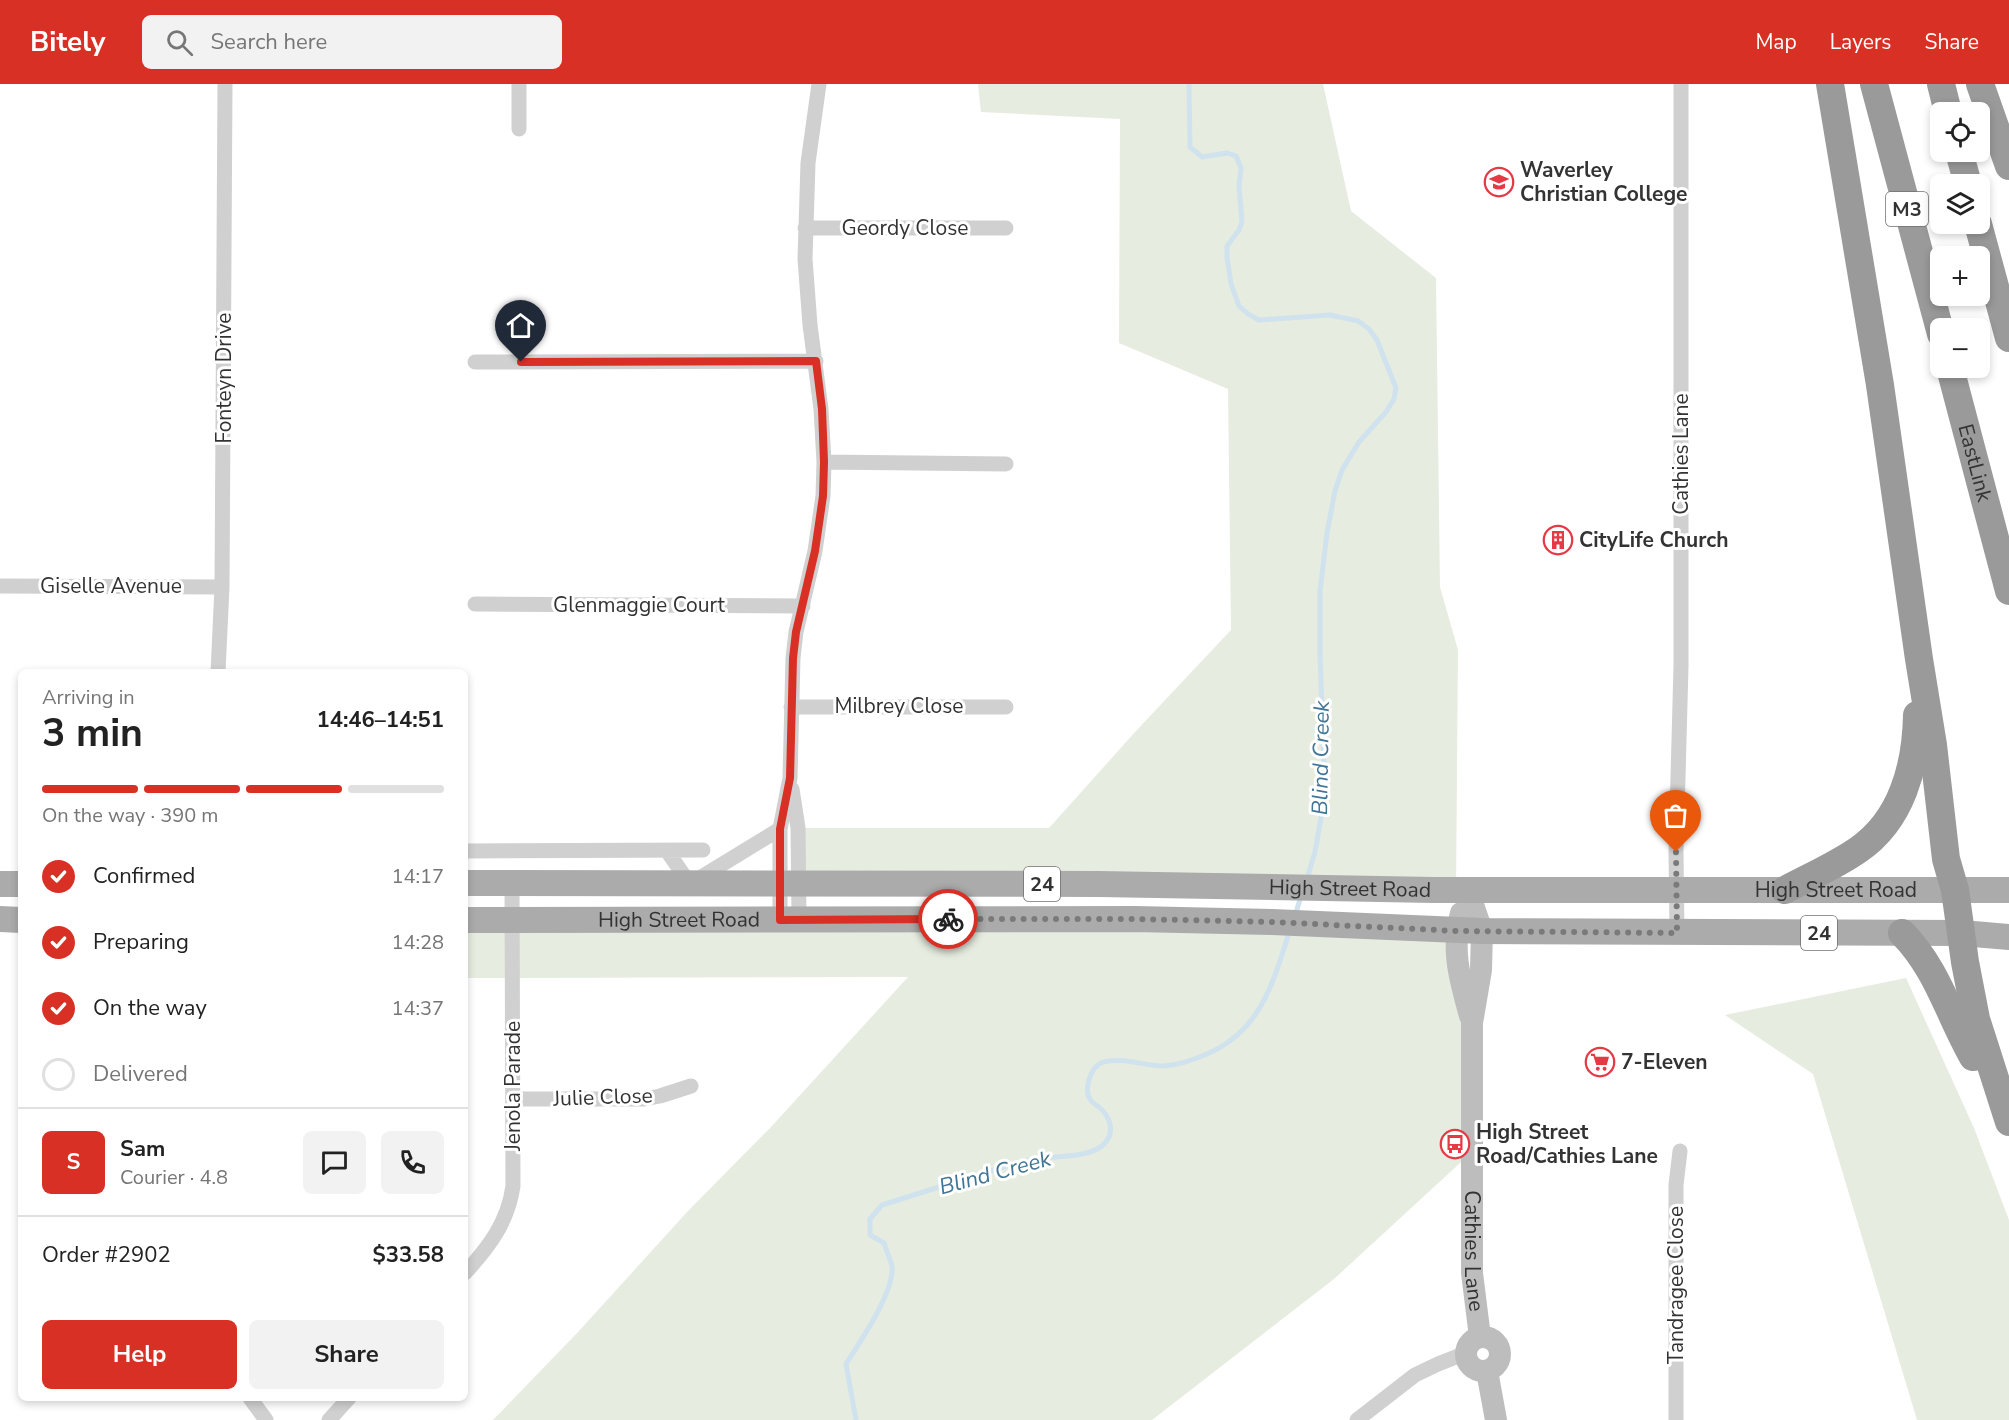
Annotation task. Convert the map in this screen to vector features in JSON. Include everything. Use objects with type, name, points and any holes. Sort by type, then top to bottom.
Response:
[{"type":"highway","points":[[1830,84],[1880,385],[1933,745],[1946,859],[1954,890],[1976,1019],[2008,1119]]},
{"type":"highway","name":"M3","points":[[1874,84],[1937,318]]},
{"type":"highway","points":[[1941,84],[1946,102]]},
{"type":"highway","points":[[1980,84],[2009,166]]},
{"type":"highway","points":[[1981,234],[2009,338]]},
{"type":"highway","name":"EastLink","points":[[1953,378],[2009,591]]},
{"type":"highway","points":[[1785,890],[1860,849],[1885,826],[1894,811],[1906,787],[1915,749],[1919,659]]},
{"type":"highway","points":[[1902,933],[1917,948],[1935,977],[1969,1050],[2008,1119]]},
{"type":"main road","points":[[0,884],[18,884]]},
{"type":"main road","name":"High Street Road","points":[[468,884],[1098,884],[1468,890],[2009,890]]},
{"type":"main road","name":"High Street Road","points":[[468,920],[1135,919],[1272,922],[1457,931],[1962,933],[2009,937]]},
{"type":"main road","points":[[0,920],[18,920]]},
{"type":"street","name":"Fonteyn Drive","points":[[218,669],[222,586],[225,84]]},
{"type":"street","points":[[519,84],[519,129]]},
{"type":"street","points":[[789,920],[789,884],[798,828],[790,778],[793,658],[818,533],[824,462],[822,409],[807,287],[805,228],[808,163],[819,84]]},
{"type":"street","name":"Cathies Lane","points":[[1677,933],[1681,666],[1681,84]]},
{"type":"street","name":"Geordy Close","points":[[805,228],[1006,228]]},
{"type":"street","points":[[476,362],[816,361]]},
{"type":"street","points":[[824,462],[1006,464]]},
{"type":"street","name":"Giselle Avenue","points":[[0,586],[222,586]]},
{"type":"street","name":"Glenmaggie Court","points":[[475,604],[803,606]]},
{"type":"street","name":"Milbrey Close","points":[[791,707],[1006,707]]},
{"type":"street","points":[[789,884],[780,829],[790,778]]},
{"type":"street","points":[[690,884],[780,829]]},
{"type":"street","points":[[468,851],[703,850]]},
{"type":"street","name":"High Street Road","points":[[667,851],[690,884]]},
{"type":"street","name":"Jenola Parade","points":[[468,1270],[499,1230],[508,1208],[513,1186],[512,884]]},
{"type":"street","name":"Cathies Lane","points":[[1468,890],[1457,931],[1457,968],[1472,1023]]},
{"type":"street","name":"Cathies Lane","points":[[1468,890],[1482,931],[1481,970],[1472,1023],[1473,1345]]},
{"type":"street","name":"Julie Close","points":[[514,1099],[644,1099],[691,1086]]},
{"type":"street","name":"Tandragee Close","points":[[1676,1420],[1676,1185],[1680,1151]]},
{"type":"street","points":[[1356,1420],[1415,1375],[1473,1345],[1491,1338],[1500,1347],[1500,1359],[1497,1364],[1487,1371],[1472,1367],[1473,1345]]},
{"type":"street","points":[[1487,1371],[1496,1420]]},
{"type":"street","points":[[252,1401],[266,1420]]},
{"type":"street","points":[[329,1420],[347,1401]]},
{"type":"shaded area","points":[[978,84],[1323,84],[1351,211],[1436,278],[1440,587],[1458,650],[1456,890],[799,884],[798,828],[1049,828],[1231,630],[1228,389],[1119,343],[1120,119],[981,112]]},
{"type":"shaded area","points":[[468,920],[1457,931],[1472,1152],[1334,1279],[1152,1420],[493,1420],[579,1331],[688,1211],[771,1127],[908,977],[468,978]]},
{"type":"shaded area","points":[[1906,978],[1974,1128],[2009,1220],[2009,1420],[1917,1420],[1813,1074],[1725,1015]]},
{"type":"waterway","name":"Blind Creek","points":[[1189,84],[1190,147],[1202,157],[1227,153],[1236,156],[1241,168],[1239,186],[1242,222],[1227,246],[1231,284],[1239,306],[1259,320],[1330,315],[1358,321],[1369,329],[1377,340],[1396,388],[1394,399],[1386,412],[1359,442],[1342,470],[1335,491],[1327,533],[1320,591],[1325,795],[1315,852],[1306,882]]},
{"type":"waterway","name":"Blind Creek","points":[[1295,916],[1301,896]]},
{"type":"waterway","name":"Blind Creek","points":[[856,1420],[846,1364],[875,1316],[888,1289],[891,1276],[892,1266],[884,1243],[870,1235],[870,1219],[882,1205],[1023,1161],[1071,1156],[1098,1149],[1110,1135],[1110,1126],[1107,1116],[1088,1095],[1089,1080],[1094,1069],[1108,1061],[1157,1066],[1176,1065],[1226,1044],[1241,1032],[1263,1002],[1278,968],[1290,930]]},
{"type":"way so far","points":[[948,919],[1135,919],[1272,922],[1457,931],[1677,933],[1676,852]]},
{"type":"place","name":"Waverley Christian College","points":[[1499,182]]},
{"type":"place","name":"CityLife Church","points":[[1558,540]]},
{"type":"place","name":"7-Eleven","points":[[1600,1062]]},
{"type":"place","name":"High Street Road/Cathies Lane","points":[[1455,1144]]},
{"type":"route","points":[[521,362],[816,361],[822,409],[823,496],[815,551],[796,632],[793,658],[790,778],[780,829],[780,920],[948,919]]}]
